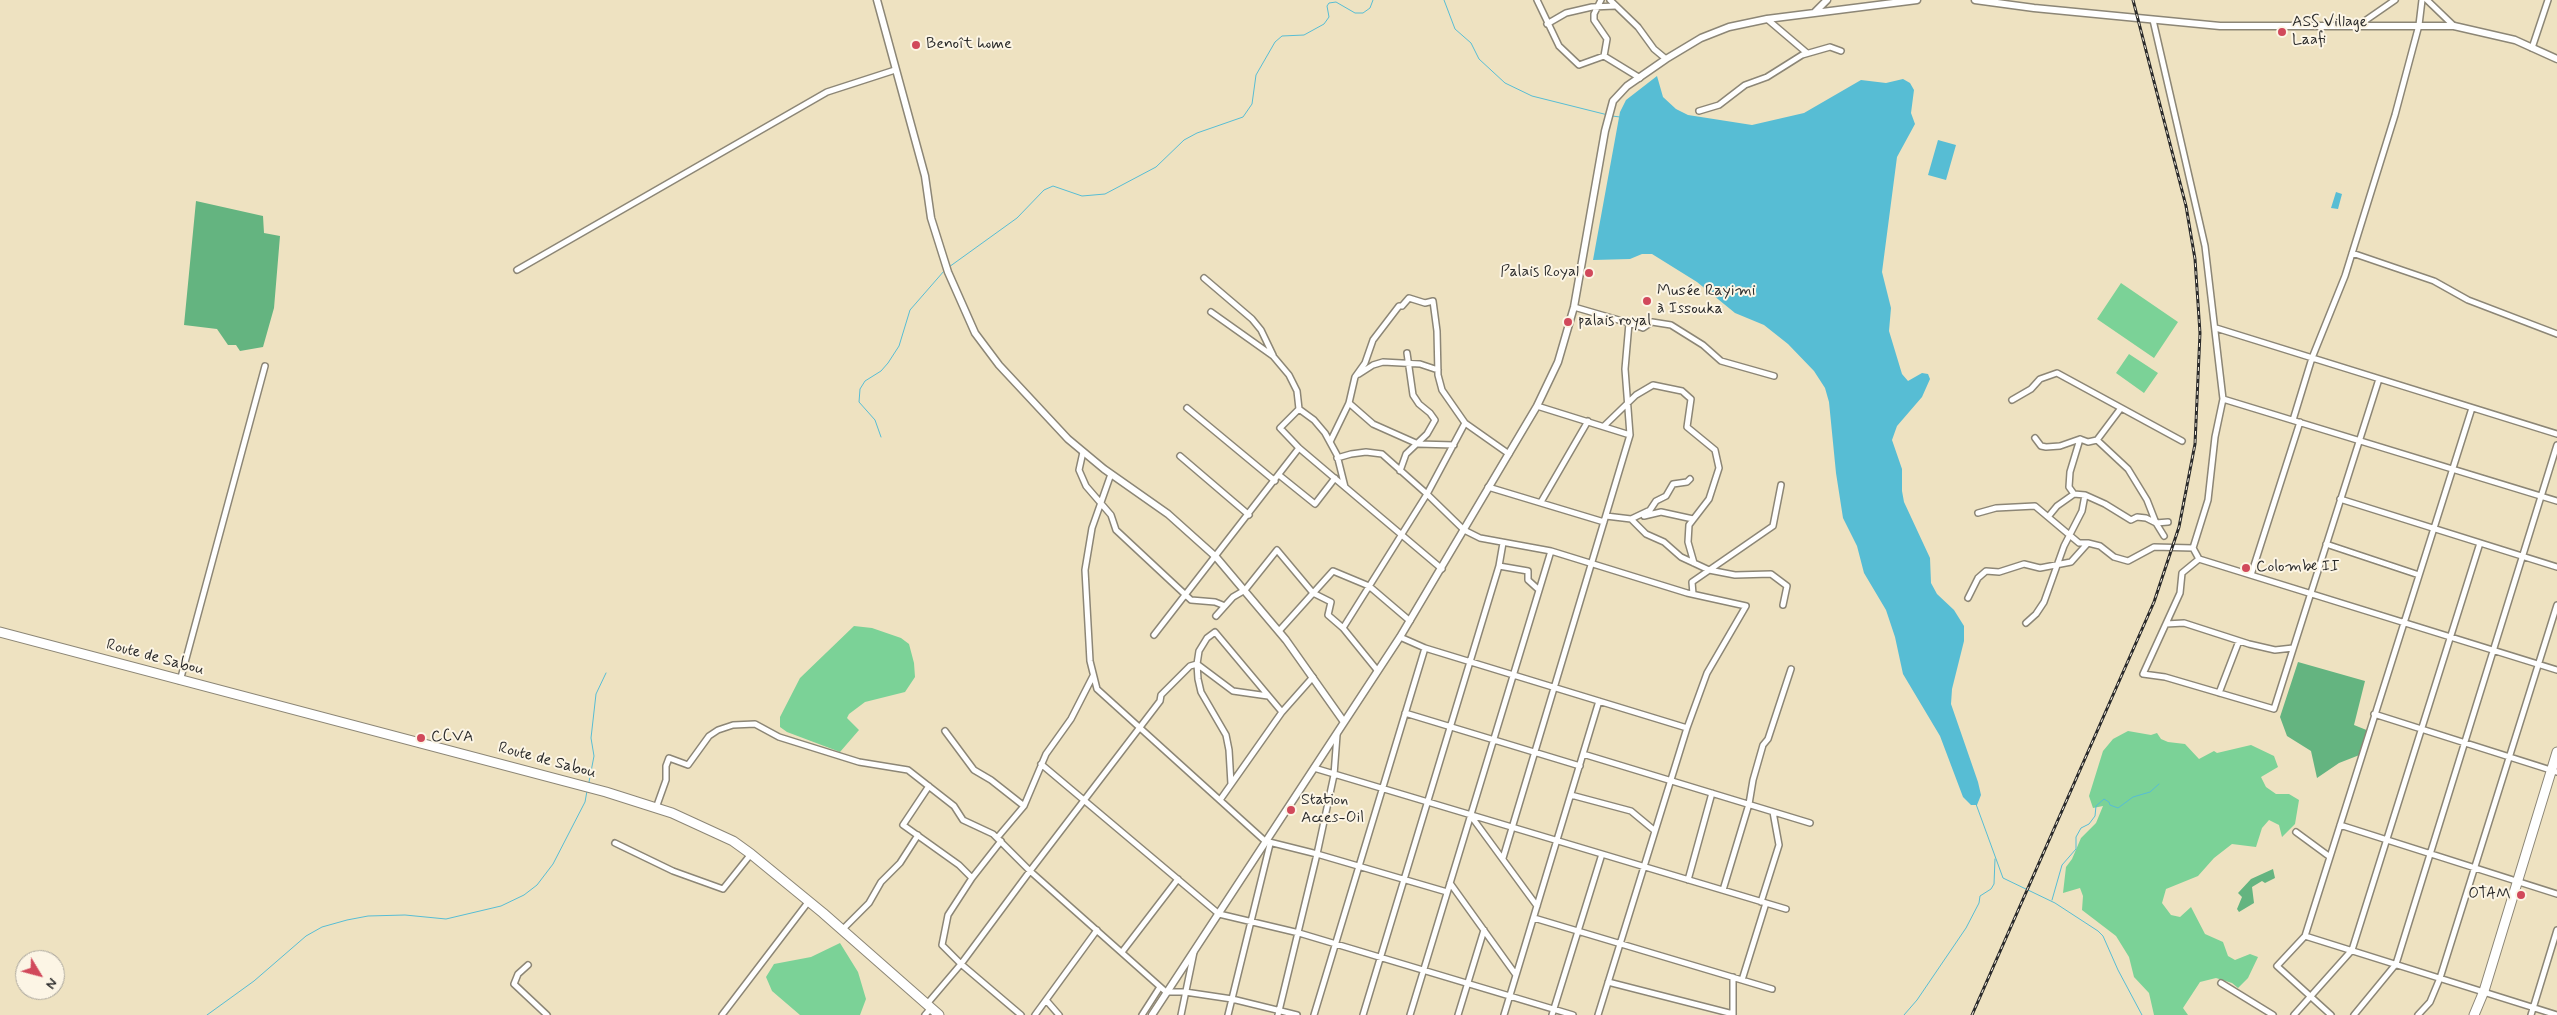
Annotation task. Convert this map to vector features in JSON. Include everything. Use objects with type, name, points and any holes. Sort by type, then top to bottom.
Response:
[{"type":"main road","name":"Route de Sabou","points":[[0,632],[180,681],[367,728],[656,808],[725,837],[751,854],[810,901],[928,1009],[939,1015]]},
{"type":"main road","points":[[2480,1015],[2518,882],[2556,771],[2557,752]]},
{"type":"main road","points":[[2474,1015],[2486,992]]},
{"type":"street","points":[[877,0],[925,176],[931,218],[944,262],[966,317],[984,346],[1024,392],[1084,452],[1111,474],[1168,514],[1216,557],[1279,631],[1344,722]]},
{"type":"street","points":[[1537,0],[1558,46],[1579,65],[1604,56]]},
{"type":"street","points":[[1601,0],[1600,6],[1594,14],[1594,20],[1607,38],[1604,56]]},
{"type":"street","points":[[1610,0],[1638,27],[1654,49],[1666,59]]},
{"type":"street","points":[[1815,12],[1827,0]]},
{"type":"street","points":[[1846,0],[1848,8]]},
{"type":"street","points":[[1142,1015],[1195,949],[1268,842],[1410,621],[1537,406],[1558,362],[1574,307],[1605,131],[1610,109],[1619,94],[1666,59],[1729,27],[1815,12],[1917,0]]},
{"type":"street","points":[[1975,0],[2034,8],[2220,26],[2355,28],[2419,25],[2454,26],[2501,36],[2557,59]]},
{"type":"street","points":[[2355,28],[2395,0]]},
{"type":"street","points":[[2293,420],[2312,358],[2352,252],[2395,115],[2419,25],[2422,0]]},
{"type":"street","points":[[2427,0],[2454,26]]},
{"type":"street","points":[[2532,48],[2548,0]]},
{"type":"street","points":[[1547,24],[1566,13],[1600,6],[1615,6]]},
{"type":"street","points":[[1767,19],[1807,54]]},
{"type":"street","points":[[2153,20],[2205,246],[2223,399],[2215,437],[2208,500],[2193,548],[2199,559],[2557,670]]},
{"type":"street","points":[[1699,111],[1719,106],[1745,85],[1767,77],[1807,54],[1830,47],[1840,51]]},
{"type":"street","points":[[1604,56],[1640,78]]},
{"type":"street","points":[[517,270],[827,92],[895,70]]},
{"type":"street","points":[[2352,252],[2434,281],[2468,300],[2557,334]]},
{"type":"street","points":[[1204,278],[1261,330],[1273,356]]},
{"type":"street","points":[[1330,442],[1349,403],[1355,377],[1365,364],[1373,340],[1398,306],[1402,306],[1409,298],[1425,304],[1433,301],[1438,331],[1438,370],[1442,390],[1466,423],[1509,454]]},
{"type":"street","points":[[1574,307],[1643,328],[1652,322],[1671,325],[1703,345],[1721,362],[1774,376]]},
{"type":"street","points":[[1211,312],[1273,356],[1290,375],[1297,391],[1300,409],[1314,420],[1330,442],[1337,458],[1345,487]]},
{"type":"street","points":[[1503,858],[1630,435],[1625,369],[1629,323]]},
{"type":"street","points":[[2216,328],[2557,434]]},
{"type":"street","points":[[1400,470],[1406,454],[1427,434],[1435,420],[1430,413],[1418,404],[1414,395],[1407,353]]},
{"type":"street","points":[[1355,377],[1373,365],[1383,362],[1420,364],[1438,370]]},
{"type":"street","points":[[180,681],[265,366]]},
{"type":"street","points":[[2012,400],[2031,389],[2040,379],[2057,373],[2182,442]]},
{"type":"street","points":[[2199,559],[2182,573],[2180,593],[2143,674],[2165,677],[2274,709],[2379,379]]},
{"type":"street","points":[[1604,426],[1644,388],[1653,385],[1682,391],[1691,399],[1686,427],[1715,450],[1719,468],[1709,499],[1689,525],[1688,542],[1694,563]]},
{"type":"street","points":[[2223,399],[2557,501]]},
{"type":"street","points":[[1349,403],[1373,424],[1416,444],[1454,445]]},
{"type":"street","points":[[1537,406],[1630,435]]},
{"type":"street","points":[[1187,408],[1275,481]]},
{"type":"street","points":[[2035,438],[2041,446],[2046,447],[2060,446],[2080,439],[2088,442],[2097,440],[2121,408]]},
{"type":"street","points":[[2331,1015],[2277,966],[2305,936],[2472,408]]},
{"type":"street","points":[[1300,409],[1280,428],[1299,448],[1442,569]]},
{"type":"street","points":[[1541,502],[1588,421]]},
{"type":"street","points":[[2251,575],[2300,422]]},
{"type":"street","points":[[1343,628],[1427,494],[1466,423]]},
{"type":"street","points":[[2074,494],[2069,486],[2070,472],[2080,439]]},
{"type":"street","points":[[2097,440],[2128,469],[2147,500],[2156,523],[2164,536]]},
{"type":"street","points":[[2354,1015],[2396,964],[2557,445]]},
{"type":"street","points":[[1154,635],[1249,515],[1299,448]]},
{"type":"street","points":[[1084,452],[1079,470],[1086,486],[1111,515],[1116,530],[1191,600],[1215,602],[1225,606]]},
{"type":"street","points":[[1337,458],[1366,452],[1382,454],[1464,530],[1480,538],[1551,550],[1693,594],[1746,606],[1707,673],[1687,728],[1598,1015]]},
{"type":"street","points":[[1180,456],[1249,515]]},
{"type":"street","points":[[1111,474],[1088,545],[1085,570],[1090,661],[1097,689],[1268,842],[1317,854],[1447,892]]},
{"type":"street","points":[[1279,475],[1315,504],[1335,478]]},
{"type":"street","points":[[1631,518],[1650,510],[1656,501],[1666,496],[1673,484],[1688,482],[1690,479]]},
{"type":"street","points":[[1693,594],[1692,582],[1773,526],[1781,485]]},
{"type":"street","points":[[1488,488],[1604,522]]},
{"type":"street","points":[[2048,517],[2056,506],[2074,494],[2085,495],[2131,520],[2137,517],[2146,518],[2156,523],[2168,522]]},
{"type":"street","points":[[2026,623],[2036,614],[2044,602],[2060,563],[2064,546],[2082,511],[2085,495]]},
{"type":"street","points":[[2340,499],[2557,567]]},
{"type":"street","points":[[1978,513],[1996,508],[2035,506],[2079,543],[2100,546],[2114,557],[2128,561],[2154,547],[2193,548]]},
{"type":"street","points":[[1606,516],[1631,518],[1661,512],[1692,519]]},
{"type":"street","points":[[1631,518],[1646,534],[1664,542],[1681,557],[1709,570],[1735,575],[1771,574],[1787,586],[1783,605]]},
{"type":"street","points":[[1363,1015],[1499,566],[1503,543]]},
{"type":"street","points":[[1968,598],[1978,578],[1986,571],[1999,572],[2024,564],[2040,568],[2071,562],[2088,543]]},
{"type":"street","points":[[2294,1015],[2352,950],[2480,543]]},
{"type":"street","points":[[2326,544],[2419,575]]},
{"type":"street","points":[[1216,616],[1233,597],[1245,590],[1277,550],[1313,594],[1331,602],[1328,614],[1343,628],[1377,670]]},
{"type":"street","points":[[1410,1015],[1551,550]]},
{"type":"street","points":[[1499,566],[1528,571],[1528,580],[1539,590]]},
{"type":"street","points":[[1279,631],[1333,571],[1369,586],[1410,621]]},
{"type":"street","points":[[2418,1015],[2430,1002],[2440,978],[2557,605]]},
{"type":"street","points":[[2166,624],[2184,623],[2239,641],[2275,650],[2294,648]]},
{"type":"street","points":[[1231,784],[1230,750],[1226,735],[1201,692],[1196,664],[1199,651],[1207,638],[1215,632],[1282,712]]},
{"type":"street","points":[[1400,637],[1425,648],[1469,662],[1687,728]]},
{"type":"street","points":[[2219,693],[2239,641]]},
{"type":"street","points":[[1314,1015],[1425,648]]},
{"type":"street","points":[[1196,664],[1233,691],[1268,696]]},
{"type":"street","points":[[928,1009],[1030,871],[1140,728],[1167,689],[1190,666],[1196,664]]},
{"type":"street","points":[[1723,890],[1749,804],[1753,780],[1763,745],[1768,738],[1791,669]]},
{"type":"street","points":[[1021,1015],[961,964],[942,944],[948,915],[1024,806],[1041,764],[1080,703],[1094,675]]},
{"type":"street","points":[[1220,800],[1282,712],[1313,677]]},
{"type":"street","points":[[1504,1015],[1599,701]]},
{"type":"street","points":[[1405,713],[1580,766]]},
{"type":"street","points":[[2374,714],[2556,771]]},
{"type":"street","points":[[656,808],[666,780],[666,766],[669,758],[688,764],[709,736],[718,730],[732,725],[756,724],[779,737],[859,762],[908,770],[954,806],[964,820],[984,828],[999,840],[1030,871],[1163,990],[1232,999],[1297,1015]]},
{"type":"street","points":[[945,731],[974,770],[991,780],[1024,806]]},
{"type":"street","points":[[1279,1012],[1299,933],[1334,775],[1337,733]]},
{"type":"street","points":[[1583,754],[1810,823]]},
{"type":"street","points":[[1041,764],[1219,914],[1299,933],[1510,996],[1553,1012],[1573,1015]]},
{"type":"street","points":[[1314,768],[1786,909]]},
{"type":"street","points":[[929,786],[903,824],[959,865],[972,878]]},
{"type":"street","points":[[1688,880],[1712,793]]},
{"type":"street","points":[[1571,795],[1631,812],[1655,831]]},
{"type":"street","points":[[1742,980],[1778,845],[1773,812]]},
{"type":"street","points":[[1471,815],[1537,906]]},
{"type":"street","points":[[2340,825],[2557,894]]},
{"type":"street","points":[[2296,832],[2330,857]]},
{"type":"street","points":[[842,930],[869,903],[881,882],[900,863],[918,835]]},
{"type":"street","points":[[1228,1015],[1268,842]]},
{"type":"street","points":[[616,843],[673,871],[722,889],[751,854]]},
{"type":"street","points":[[1553,1012],[1602,854]]},
{"type":"street","points":[[1122,952],[1178,879]]},
{"type":"street","points":[[1450,883],[1516,975]]},
{"type":"street","points":[[722,1015],[810,901]]},
{"type":"street","points":[[1534,918],[1772,989]]},
{"type":"street","points":[[1035,1015],[1097,930]]},
{"type":"street","points":[[1458,1015],[1484,930]]},
{"type":"street","points":[[2531,1015],[2557,930]]},
{"type":"street","points":[[2305,936],[2557,1015]]},
{"type":"street","points":[[1181,1015],[1195,949]]},
{"type":"street","points":[[528,965],[518,974],[514,984],[547,1015]]},
{"type":"street","points":[[1608,982],[1733,1015],[1735,989],[1733,977]]},
{"type":"street","points":[[2222,983],[2274,1015]]},
{"type":"street","points":[[1152,1015],[1163,990]]},
{"type":"street","points":[[1046,1000],[1059,1015]]},
{"type":"green space","points":[[196,201],[263,216],[264,233],[280,236],[274,308],[263,347],[240,351],[236,345],[228,345],[217,329],[184,325]]},
{"type":"green space","points":[[2121,283],[2178,322],[2154,358],[2097,319]]},
{"type":"green space","points":[[2129,354],[2158,373],[2144,393],[2116,373]]},
{"type":"green space","points":[[854,626],[872,628],[901,638],[909,644],[914,663],[915,677],[905,692],[865,702],[849,714],[847,718],[859,730],[840,752],[787,732],[780,727],[780,717],[800,678]]},
{"type":"green space","points":[[2298,662],[2365,681],[2354,725],[2369,731],[2362,754],[2339,763],[2317,778],[2311,751],[2287,736],[2280,717]]},
{"type":"green space","points":[[2128,731],[2151,735],[2157,733],[2161,739],[2168,742],[2185,744],[2199,759],[2214,751],[2217,753],[2251,745],[2274,756],[2278,767],[2261,777],[2266,787],[2276,794],[2289,794],[2299,800],[2295,824],[2282,837],[2279,825],[2269,820],[2262,828],[2256,847],[2232,844],[2214,858],[2198,876],[2166,889],[2162,903],[2171,915],[2180,917],[2191,907],[2205,934],[2223,942],[2228,956],[2235,960],[2250,954],[2258,957],[2248,978],[2238,988],[2232,983],[2216,978],[2200,982],[2183,1008],[2188,1015],[2154,1015],[2149,993],[2134,977],[2129,957],[2116,936],[2082,910],[2083,896],[2080,888],[2063,893],[2066,867],[2072,859],[2081,838],[2096,823],[2103,806],[2093,808],[2089,796],[2103,751],[2113,739]]},
{"type":"green space","points":[[2273,869],[2275,878],[2265,883],[2262,881],[2252,887],[2254,903],[2239,912],[2237,909],[2242,897],[2238,893],[2251,879]]},
{"type":"green space","points":[[840,943],[858,972],[866,999],[860,1015],[800,1015],[772,991],[766,977],[774,964],[811,957]]},
{"type":"water","points":[[1657,76],[1663,97],[1676,109],[1688,115],[1752,125],[1804,113],[1861,80],[1886,83],[1903,79],[1910,83],[1914,90],[1911,113],[1915,124],[1897,157],[1882,272],[1891,308],[1889,331],[1902,374],[1908,381],[1922,373],[1928,374],[1930,379],[1922,397],[1897,426],[1892,440],[1902,469],[1904,502],[1930,558],[1931,583],[1937,594],[1954,610],[1964,626],[1964,641],[1952,689],[1951,704],[1978,782],[1981,795],[1977,805],[1971,805],[1963,797],[1940,736],[1903,674],[1895,637],[1886,610],[1864,573],[1857,546],[1843,518],[1836,473],[1829,402],[1825,388],[1814,371],[1788,344],[1764,325],[1735,313],[1697,282],[1652,254],[1642,254],[1630,259],[1593,260],[1620,112],[1626,100]]},
{"type":"water","points":[[1938,140],[1956,145],[1946,180],[1928,175]]},
{"type":"water","points":[[2336,192],[2342,194],[2338,209],[2331,208]]},
{"type":"waterway","points":[[949,267],[1017,218],[1044,190],[1053,186],[1082,196],[1105,194],[1156,167],[1184,140],[1197,133],[1243,117],[1252,104],[1256,75],[1275,42],[1282,36],[1304,35],[1324,24],[1329,17],[1327,6],[1329,3],[1336,2],[1355,13],[1363,13],[1370,8],[1373,0]]},
{"type":"waterway","points":[[1444,0],[1455,29],[1471,43],[1479,59],[1505,83],[1532,96],[1608,115]]},
{"type":"waterway","points":[[1612,116],[1620,117]]},
{"type":"waterway","points":[[881,437],[875,420],[859,402],[860,389],[865,381],[881,371],[888,363],[899,346],[910,310],[944,271]]},
{"type":"waterway","points":[[589,782],[594,756],[591,738],[596,694],[606,673]]},
{"type":"waterway","points":[[2052,900],[2062,865],[2076,849],[2076,837],[2081,828],[2089,824],[2095,816],[2096,806],[2104,799],[2110,805],[2118,808],[2133,797],[2150,792],[2159,784]]},
{"type":"waterway","points":[[207,1015],[254,981],[306,936],[322,927],[368,916],[405,915],[446,919],[501,906],[524,895],[537,885],[553,864],[585,802],[587,791]]},
{"type":"waterway","points":[[1976,804],[2003,878],[2055,903],[2098,931],[2103,936],[2118,970],[2142,1015]]},
{"type":"waterway","points":[[1904,1015],[1917,1000],[1966,928],[1979,903],[1980,896],[1991,889],[1994,884],[1995,859]]},
{"type":"railway","points":[[1972,1015],[2154,602],[2179,527],[2195,444],[2200,333],[2195,259],[2186,206],[2133,0]]},
{"type":"place","name":"ASS Village Laafi","points":[[2282,32]]},
{"type":"place","name":"Benoît home","points":[[916,45]]},
{"type":"place","name":"Palais Royal","points":[[1589,273]]},
{"type":"place","name":"Musée Rayimi à Issouka","points":[[1647,301]]},
{"type":"place","name":"palais royal","points":[[1568,322]]},
{"type":"place","name":"Colombe II","points":[[2246,568]]},
{"type":"place","name":"CCVA","points":[[421,738]]},
{"type":"place","name":"Station Acces-Oil","points":[[1291,810]]},
{"type":"place","name":"OTAM","points":[[2521,895]]}]
